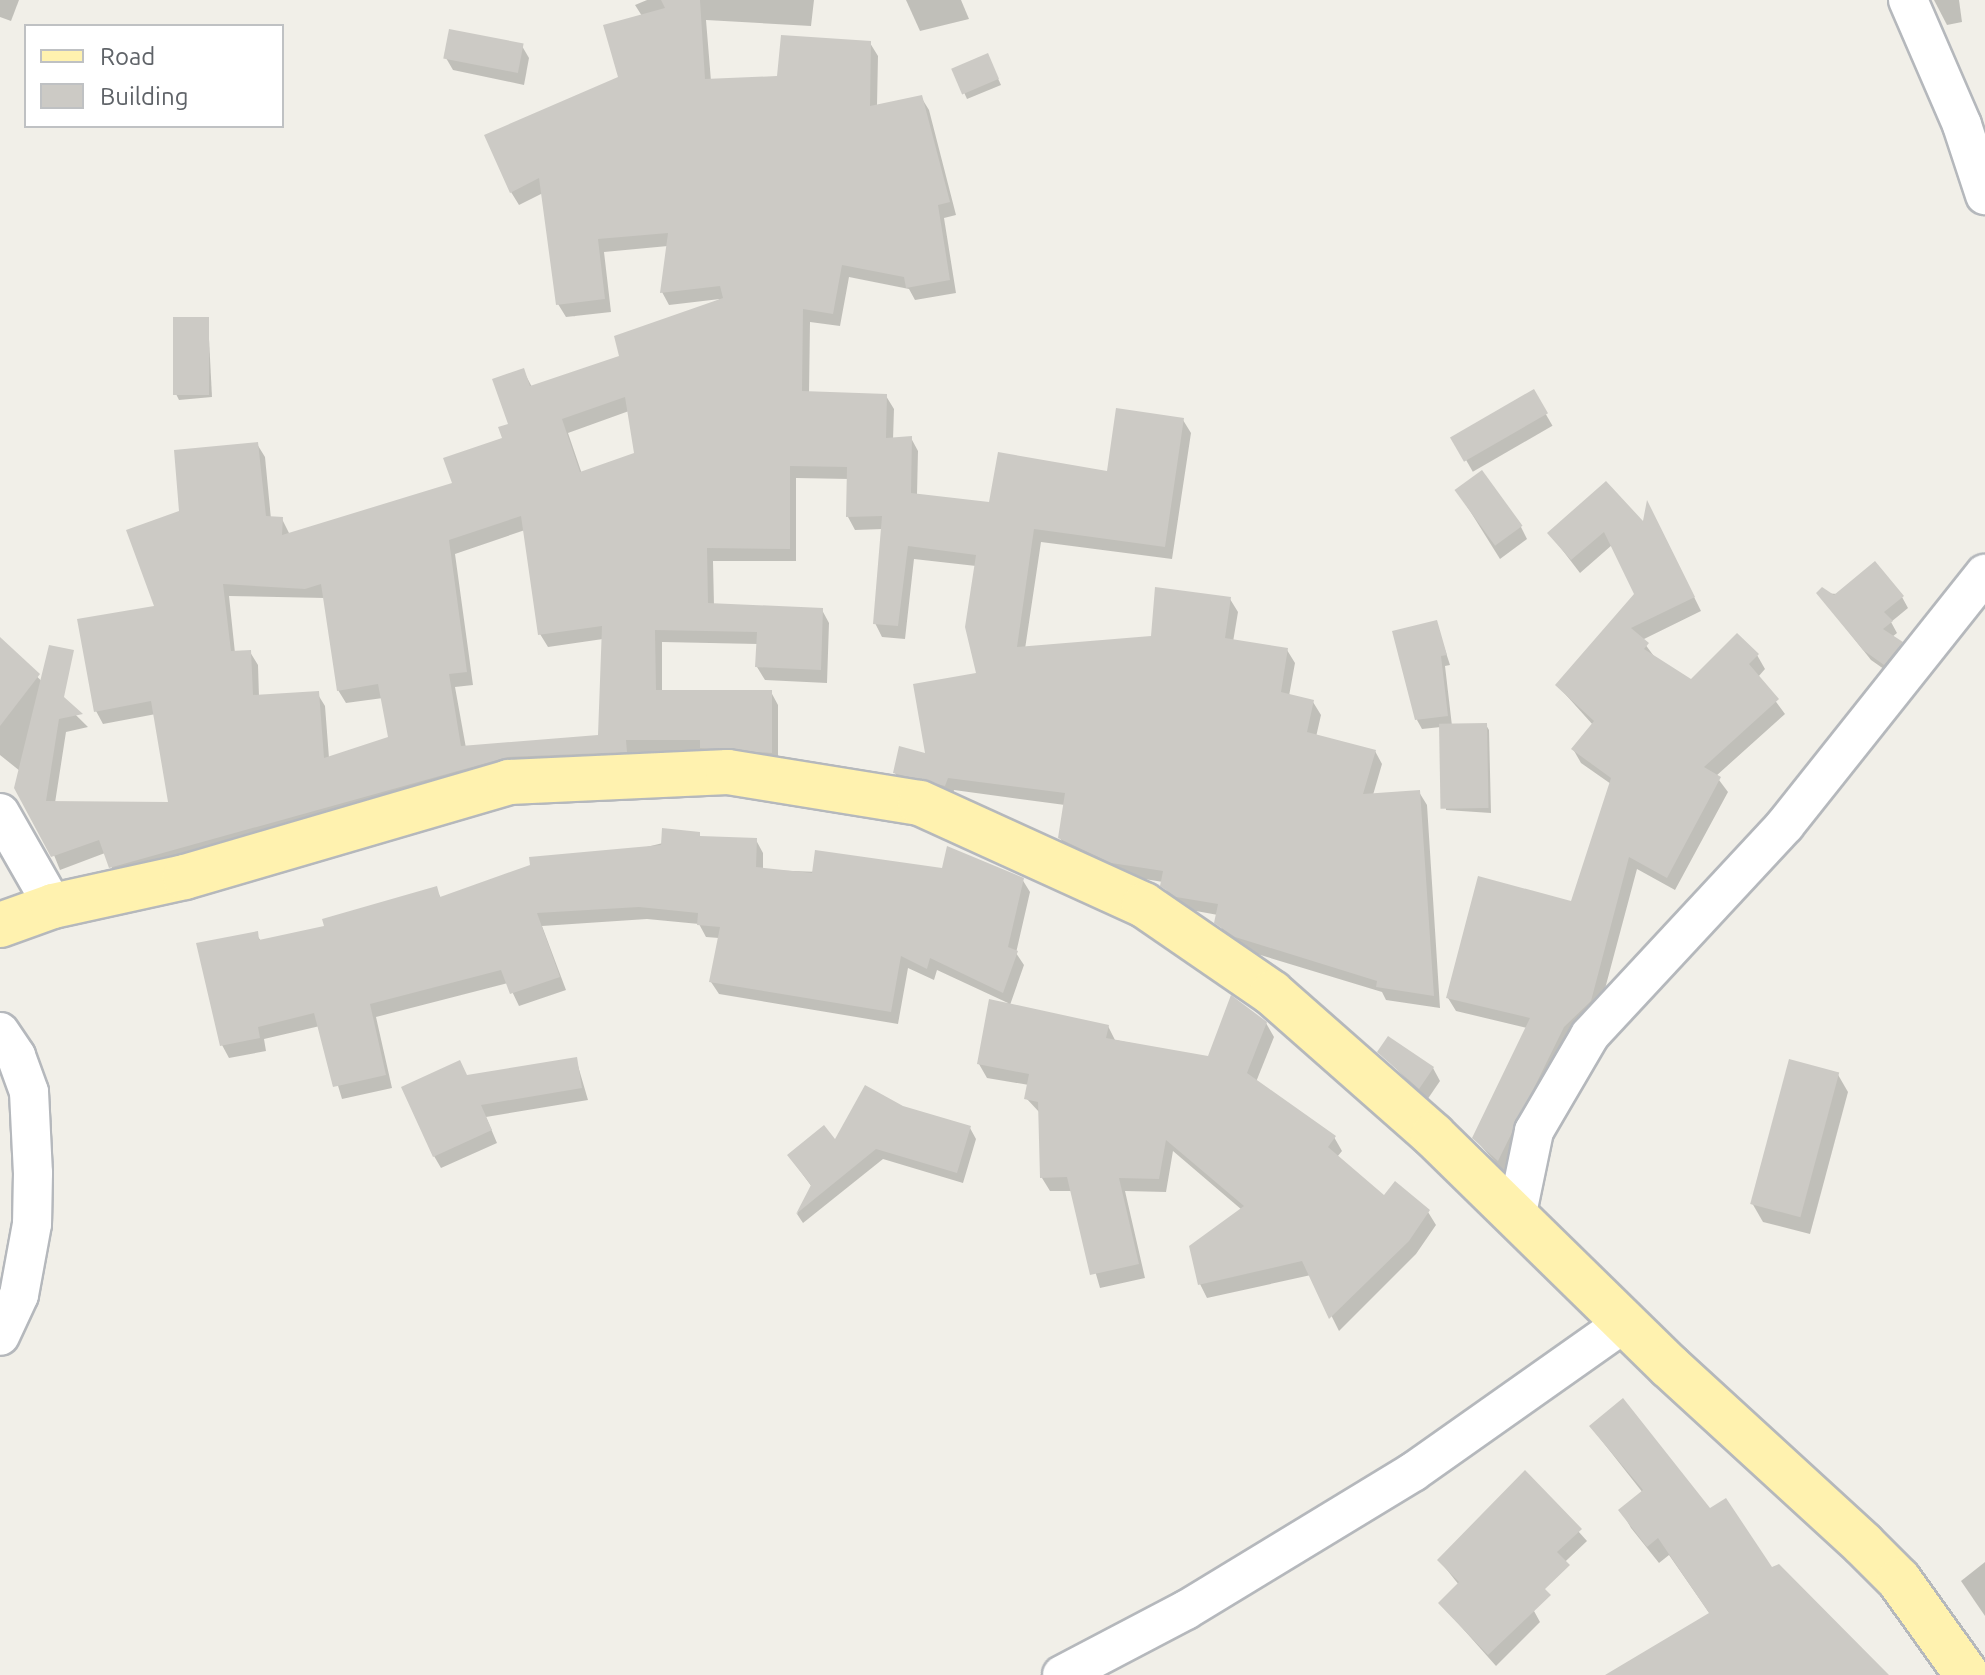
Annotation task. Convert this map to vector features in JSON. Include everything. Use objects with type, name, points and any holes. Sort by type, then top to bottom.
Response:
[{"type":"main road","points":[[18,916],[185,877],[509,782],[728,772],[920,803],[1144,905],[1239,967],[1433,1135],[1624,1323],[1899,1580],[1967,1675]]},
{"type":"street","points":[[1908,0],[1962,125],[1985,195]]},
{"type":"street","points":[[1516,1218],[1534,1131],[1590,1035],[1785,825],[1985,574]]},
{"type":"street","points":[[0,813],[18,916]]},
{"type":"street","points":[[0,1032],[16,1056],[29,1092],[33,1173],[32,1224],[19,1295],[0,1336]]},
{"type":"street","points":[[1062,1675],[1186,1610],[1413,1472],[1624,1323]]},
{"type":"building","points":[[661,0],[700,0],[705,79],[777,76],[781,35],[871,41],[870,106],[922,95],[950,202],[938,205],[950,280],[906,288],[904,277],[842,265],[833,314],[803,309],[802,391],[887,394],[886,438],[912,436],[911,493],[989,502],[998,452],[1107,471],[1116,408],[1184,418],[1165,547],[1034,529],[1017,647],[1151,636],[1155,587],[1231,597],[1225,638],[1288,648],[1281,692],[1314,700],[1307,732],[1376,750],[1363,794],[1420,790],[1434,996],[1376,987],[1377,981],[1235,937],[1214,923],[1218,904],[1176,897],[1160,886],[1163,871],[1111,863],[1058,838],[1065,793],[948,778],[945,786],[893,773],[899,746],[925,753],[913,684],[976,673],[965,627],[976,555],[908,546],[898,626],[873,624],[882,516],[846,517],[847,467],[790,466],[790,549],[707,548],[708,603],[823,608],[821,670],[755,667],[757,632],[655,630],[656,690],[772,690],[772,753],[700,748],[700,740],[626,740],[627,752],[508,757],[109,868],[99,840],[51,857],[14,788],[49,645],[74,650],[64,697],[83,714],[59,719],[46,801],[168,802],[151,701],[94,712],[77,619],[154,606],[126,530],[179,511],[174,450],[258,442],[266,516],[283,517],[282,535],[452,483],[443,458],[502,438],[498,427],[508,424],[492,379],[524,368],[530,386],[619,356],[614,336],[723,298],[720,286],[660,293],[668,233],[598,239],[605,299],[556,305],[539,178],[510,193],[484,135],[618,77],[603,25],[665,8]],"holes":[[[625,397],[634,453],[580,472],[562,419]],[[521,516],[538,635],[602,626],[598,735],[461,746],[449,674],[467,672],[449,540]],[[223,584],[305,589],[321,584],[337,691],[378,684],[388,737],[324,758],[319,691],[253,695],[251,650],[231,651]]]},
{"type":"building","points":[[449,29],[524,44],[518,73],[443,58]]},
{"type":"building","points":[[988,53],[999,79],[962,94],[951,69]]},
{"type":"building","points":[[173,317],[209,317],[209,395],[173,395]]},
{"type":"building","points":[[1534,389],[1548,413],[1464,462],[1450,438]]},
{"type":"building","points":[[1482,470],[1523,526],[1495,546],[1454,490]]},
{"type":"building","points":[[1606,481],[1643,521],[1647,500],[1695,597],[1631,628],[1649,643],[1644,649],[1691,679],[1737,633],[1759,654],[1749,664],[1779,699],[1704,767],[1721,777],[1667,878],[1629,857],[1591,1001],[1564,1027],[1498,1161],[1472,1138],[1530,1018],[1446,998],[1478,876],[1571,901],[1611,778],[1571,749],[1594,721],[1555,685],[1634,594],[1604,532],[1571,560],[1547,533]]},
{"type":"building","points":[[1875,561],[1904,596],[1884,612],[1893,621],[1883,629],[1903,642],[1884,665],[1863,650],[1816,593],[1822,587],[1834,595]]},
{"type":"building","points":[[1437,620],[1447,655],[1441,656],[1448,716],[1415,720],[1392,631]]},
{"type":"building","points":[[0,637],[40,674],[0,726]]},
{"type":"building","points":[[1487,723],[1488,808],[1440,809],[1439,724]]},
{"type":"building","points":[[662,828],[700,832],[700,836],[757,838],[756,867],[812,873],[815,850],[942,868],[947,846],[1024,878],[1008,947],[1018,951],[1003,993],[930,958],[927,969],[901,956],[891,1012],[709,982],[720,927],[697,925],[698,913],[639,907],[537,913],[560,977],[510,994],[501,970],[370,1004],[386,1075],[333,1087],[314,1013],[258,1027],[260,1038],[220,1046],[196,943],[258,931],[259,940],[324,926],[322,919],[437,886],[440,897],[530,865],[529,857],[661,845]]},
{"type":"building","points":[[1231,995],[1267,1022],[1247,1073],[1336,1136],[1328,1147],[1384,1195],[1395,1181],[1430,1210],[1409,1241],[1329,1319],[1302,1261],[1198,1285],[1189,1246],[1244,1206],[1166,1140],[1159,1179],[1119,1178],[1139,1264],[1090,1275],[1067,1177],[1040,1178],[1038,1102],[1024,1099],[1029,1074],[977,1064],[989,999],[1109,1025],[1106,1038],[1208,1056]]},
{"type":"building","points":[[1388,1036],[1434,1067],[1419,1089],[1377,1052]]},
{"type":"building","points":[[577,1057],[582,1088],[481,1105],[492,1130],[433,1157],[401,1087],[460,1060],[467,1075]]},
{"type":"building","points":[[1789,1059],[1839,1072],[1800,1217],[1750,1204]]},
{"type":"building","points":[[865,1085],[903,1106],[971,1126],[957,1173],[876,1149],[796,1214],[811,1185],[787,1155],[824,1125],[835,1139]]},
{"type":"building","points":[[1623,1398],[1710,1508],[1726,1498],[1772,1567],[1779,1564],[1889,1675],[1605,1675],[1709,1613],[1658,1538],[1647,1547],[1618,1510],[1643,1490],[1589,1426]]},
{"type":"building","points":[[1525,1470],[1582,1529],[1557,1552],[1570,1565],[1545,1589],[1551,1595],[1488,1655],[1438,1603],[1459,1582],[1437,1560]]}]
